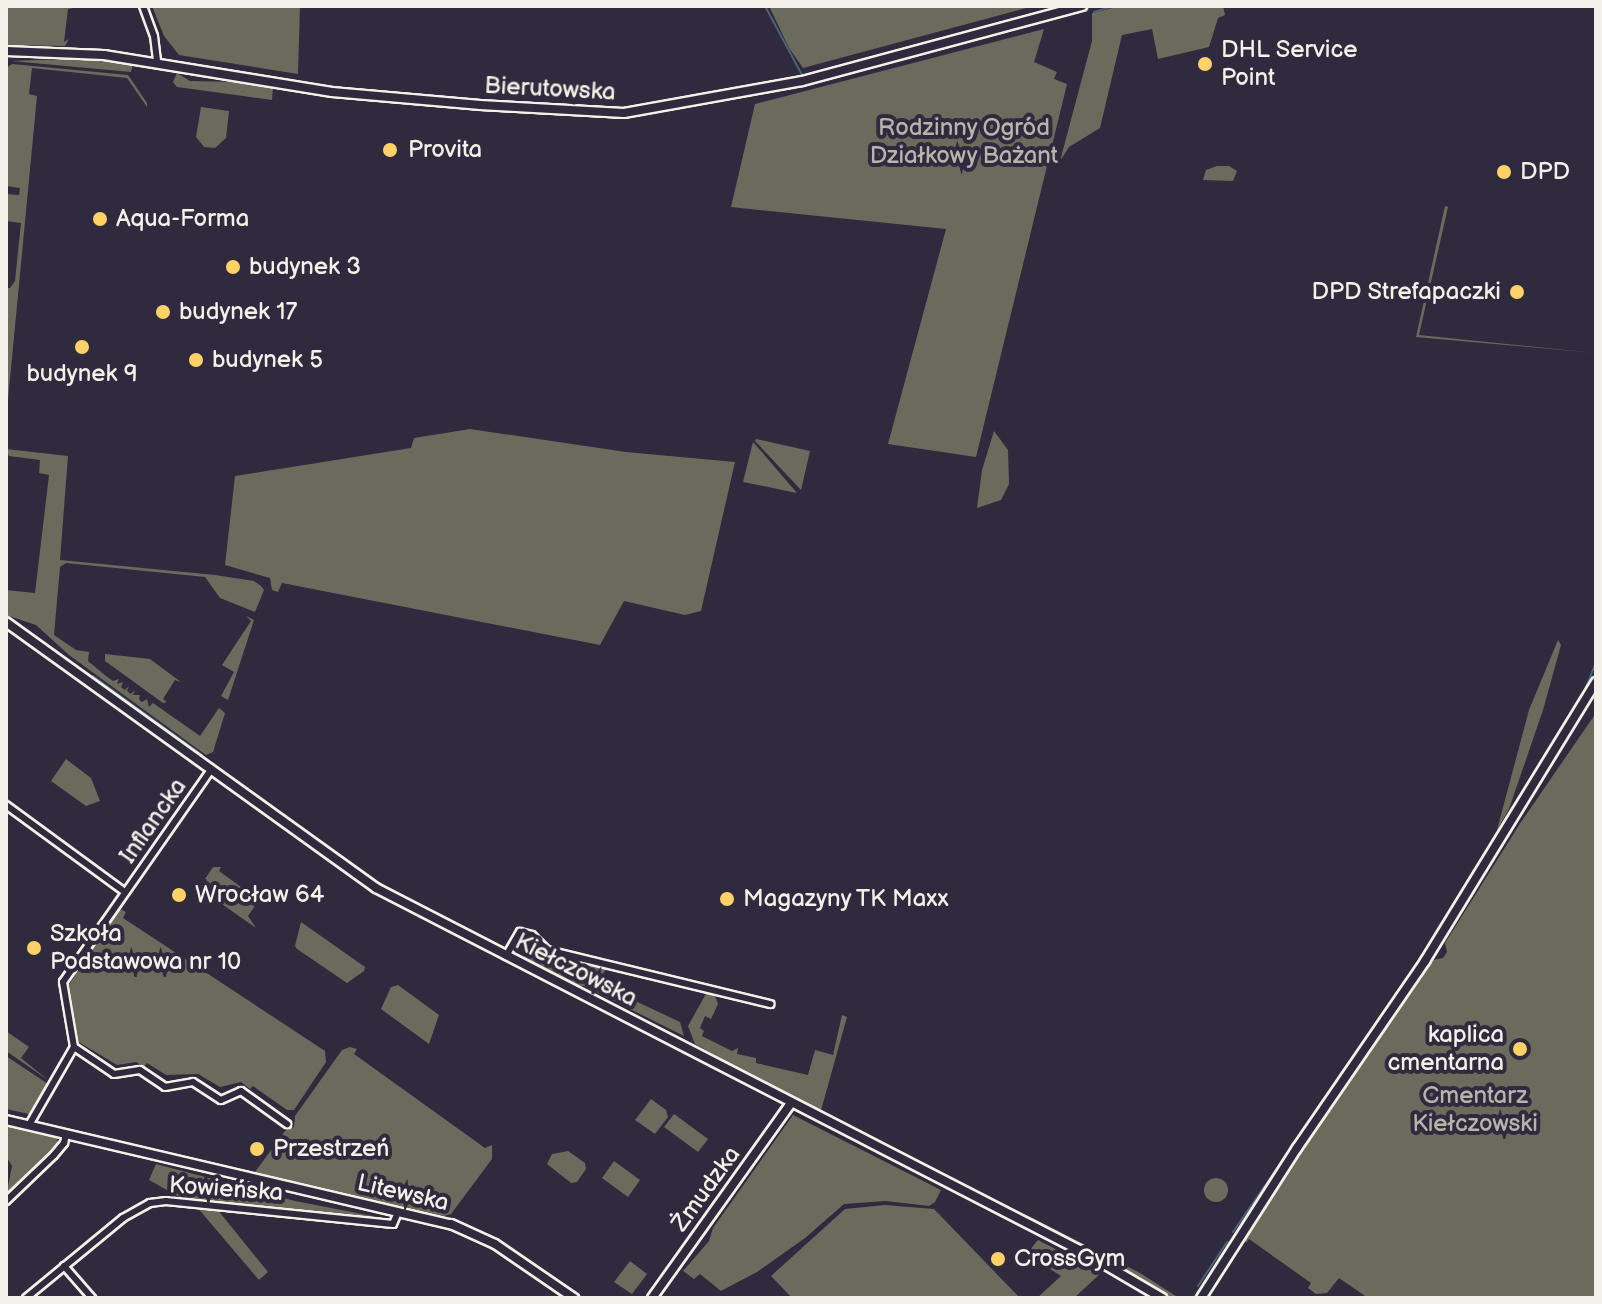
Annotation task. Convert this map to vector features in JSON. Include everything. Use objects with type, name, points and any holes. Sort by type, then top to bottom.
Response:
[{"type":"street","points":[[143,6],[154,36],[157,62]]},
{"type":"street","name":"Bierutowska","points":[[6,51],[77,52],[157,62],[332,92],[511,108],[624,113],[802,81],[1082,6]]},
{"type":"street","name":"Kiełczowska","points":[[6,622],[363,879],[506,956],[1087,1254],[1162,1298]]},
{"type":"street","points":[[1201,1298],[1297,1148],[1430,954],[1596,682]]},
{"type":"street","name":"Inflancka","points":[[74,1047],[63,982],[211,770]]},
{"type":"street","name":"Inflancka","points":[[6,805],[125,892]]},
{"type":"street","points":[[506,956],[520,932],[532,935],[547,950],[771,1004]]},
{"type":"street","points":[[29,1125],[74,1047],[114,1074],[140,1070],[165,1087],[193,1082],[221,1100],[241,1091],[287,1124]]},
{"type":"street","name":"Żmudzka","points":[[652,1298],[791,1103]]},
{"type":"street","name":"Litewska","points":[[6,1120],[398,1212],[480,1235],[574,1298]]},
{"type":"street","points":[[6,1201],[54,1155],[64,1143],[66,1134]]},
{"type":"street","name":"Kowieńska","points":[[26,1298],[123,1218],[150,1203],[166,1201],[393,1224],[398,1212]]},
{"type":"street","points":[[64,1266],[92,1298]]},
{"type":"green space","points":[[6,6],[84,6],[68,9],[64,42],[69,39],[65,46],[6,45]]},
{"type":"green space","points":[[152,6],[300,6],[298,74],[179,55],[164,36]]},
{"type":"green space","name":"Rodzinny Ogród Działkowy Bażant","points":[[769,6],[1034,6],[803,68],[789,48]]},
{"type":"green space","points":[[1121,6],[1223,6],[1225,15],[1218,18],[1209,47],[1158,59],[1152,29],[1122,35],[1100,128],[1069,147],[1060,161],[1092,41],[1092,13]]},
{"type":"green space","name":"Rodzinny Ogród Działkowy Bażant","points":[[1044,29],[1034,62],[1057,72],[1054,79],[1067,84],[976,457],[888,444],[946,229],[731,207],[755,104]]},
{"type":"green space","points":[[89,58],[133,64],[131,72],[11,61]]},
{"type":"green space","points":[[12,64],[128,75],[147,107],[127,78],[32,68],[29,94],[37,96],[6,421],[6,288],[10,288],[15,281],[21,223],[6,221],[6,194],[19,195],[20,188],[6,186],[6,68]]},
{"type":"green space","points":[[177,73],[190,81],[236,82],[273,88],[272,100],[177,87],[173,82]]},
{"type":"green space","points":[[201,107],[229,111],[226,138],[215,148],[204,147],[196,137]]},
{"type":"green space","points":[[1229,166],[1237,171],[1233,181],[1203,180],[1206,170]]},
{"type":"green space","points":[[1445,206],[1448,207],[1419,335],[1596,353],[1416,337]]},
{"type":"green space","points":[[470,429],[626,452],[735,462],[701,611],[685,615],[624,601],[600,645],[282,583],[278,592],[272,590],[270,578],[225,565],[235,476],[411,448],[414,438]]},
{"type":"green space","points":[[994,431],[1008,450],[1009,484],[1001,500],[977,508],[982,470]]},
{"type":"green space","points":[[755,441],[810,451],[801,490]]},
{"type":"green space","points":[[753,442],[761,451],[797,493],[743,482]]},
{"type":"green space","points":[[6,449],[68,456],[60,560],[215,575],[254,581],[264,590],[255,612],[220,598],[205,577],[66,563],[60,567],[54,635],[76,650],[89,652],[88,661],[106,676],[113,681],[119,679],[117,684],[123,682],[121,687],[125,690],[129,686],[127,691],[131,694],[135,690],[133,695],[140,695],[142,702],[147,699],[149,707],[153,703],[200,736],[219,708],[225,713],[213,752],[206,755],[69,655],[36,625],[6,615],[6,590],[35,593],[49,475],[39,473],[40,460],[9,456]]},
{"type":"green space","points":[[246,616],[254,620],[228,700],[221,696],[234,672],[222,665],[251,621]]},
{"type":"green space","points":[[1558,640],[1561,645],[1543,710],[1509,809],[1497,830],[1529,710]]},
{"type":"green space","points":[[105,654],[150,659],[181,682],[175,680],[163,699],[167,702],[163,703],[105,661]]},
{"type":"green space","name":"Cmentarz Kiełczowski","points":[[1596,713],[1596,1298],[1368,1298],[1339,1278],[1327,1293],[1316,1294],[1308,1288],[1311,1283],[1249,1239],[1246,1243],[1243,1236],[1433,960],[1443,958],[1447,952],[1445,943],[1521,822]]},
{"type":"green space","points":[[66,759],[91,778],[100,801],[86,806],[51,781]]},
{"type":"green space","points":[[213,867],[221,867],[219,871],[259,900],[248,916],[256,928],[199,888]]},
{"type":"green space","points":[[118,908],[126,912],[123,918],[325,1051],[326,1062],[294,1110],[287,1110],[253,1086],[250,1089],[241,1082],[220,1087],[198,1074],[166,1075],[147,1063],[144,1067],[136,1062],[117,1065],[77,1041],[69,985]]},
{"type":"green space","points":[[301,922],[365,967],[364,971],[347,983],[297,949],[295,946]]},
{"type":"green space","points":[[528,941],[549,955],[606,969],[597,983],[680,1022],[684,1036],[584,986],[573,985],[524,957],[521,947]]},
{"type":"green space","points":[[398,985],[439,1015],[429,1044],[381,1009],[391,987]]},
{"type":"green space","points":[[707,992],[715,996],[718,1004],[711,1019],[705,1016],[700,1028],[704,1031],[702,1036],[732,1051],[738,1048],[737,1054],[756,1058],[756,1063],[808,1075],[815,1050],[833,1055],[842,1015],[847,1017],[820,1114],[695,1044],[688,1026]]},
{"type":"green space","points":[[6,1031],[29,1047],[21,1058],[48,1080],[6,1051]]},
{"type":"green space","points":[[350,1047],[357,1049],[354,1054],[485,1148],[492,1145],[492,1159],[451,1214],[444,1216],[255,1172],[285,1131],[294,1127],[295,1116],[342,1050]]},
{"type":"green space","points":[[6,1056],[48,1084],[29,1114],[6,1109]]},
{"type":"green space","points":[[651,1099],[666,1110],[668,1117],[655,1134],[635,1120]]},
{"type":"green space","points":[[674,1114],[708,1139],[698,1152],[664,1127]]},
{"type":"green space","points":[[793,1115],[941,1190],[935,1202],[929,1206],[886,1201],[844,1204],[805,1238],[757,1272],[721,1291],[700,1274],[694,1279],[683,1271],[709,1241],[713,1228]]},
{"type":"green space","points":[[6,1126],[57,1138],[58,1145],[6,1197],[12,1166],[6,1156]]},
{"type":"green space","points":[[568,1151],[585,1163],[586,1169],[577,1182],[571,1183],[547,1164],[552,1154]]},
{"type":"green space","points":[[614,1161],[640,1180],[628,1197],[602,1178]]},
{"type":"green space","points":[[156,1164],[295,1201],[388,1219],[183,1199],[149,1180]]},
{"type":"green space","points":[[1216,1178],[1227,1185],[1228,1190],[1221,1201],[1216,1202],[1205,1195],[1204,1190],[1211,1179]]},
{"type":"green space","points":[[885,1205],[934,1209],[1020,1298],[792,1298],[771,1276],[845,1209]]},
{"type":"green space","points":[[196,1206],[217,1209],[268,1272],[259,1280]]},
{"type":"green space","points":[[1021,1212],[1140,1273],[1179,1298],[1168,1298]]},
{"type":"green space","points":[[1038,1240],[1069,1256],[1064,1266],[1068,1270],[1078,1261],[1101,1273],[1074,1298],[1037,1298],[1061,1276],[1029,1251]]},
{"type":"green space","points":[[630,1261],[647,1274],[632,1294],[614,1282]]},
{"type":"waterway","points":[[765,6],[802,75]]},
{"type":"waterway","points":[[1094,12],[1114,6]]},
{"type":"waterway","points":[[1233,1232],[1419,961],[1582,697],[1596,663]]},
{"type":"waterway","points":[[93,676],[202,755]]},
{"type":"waterway","points":[[1198,1286],[1227,1242]]},
{"type":"place","name":"DHL Service Point","points":[[1205,64]]},
{"type":"place","name":"Provita","points":[[390,150]]},
{"type":"place","name":"DPD","points":[[1504,172]]},
{"type":"place","name":"Aqua-Forma","points":[[100,219]]},
{"type":"place","name":"budynek 3","points":[[233,267]]},
{"type":"place","name":"DPD Strefapaczki","points":[[1517,292]]},
{"type":"place","name":"budynek 17","points":[[163,312]]},
{"type":"place","name":"budynek 9","points":[[82,347]]},
{"type":"place","name":"budynek 5","points":[[196,360]]},
{"type":"place","name":"Wrocław 64","points":[[179,895]]},
{"type":"place","name":"Magazyny TK Maxx","points":[[727,899]]},
{"type":"place","name":"Szkoła Podstawowa nr 10","points":[[34,948]]},
{"type":"place","name":"kaplica cmentarna","points":[[1520,1049]]},
{"type":"place","name":"Przestrzeń","points":[[257,1149]]},
{"type":"place","name":"CrossGym","points":[[998,1259]]}]
